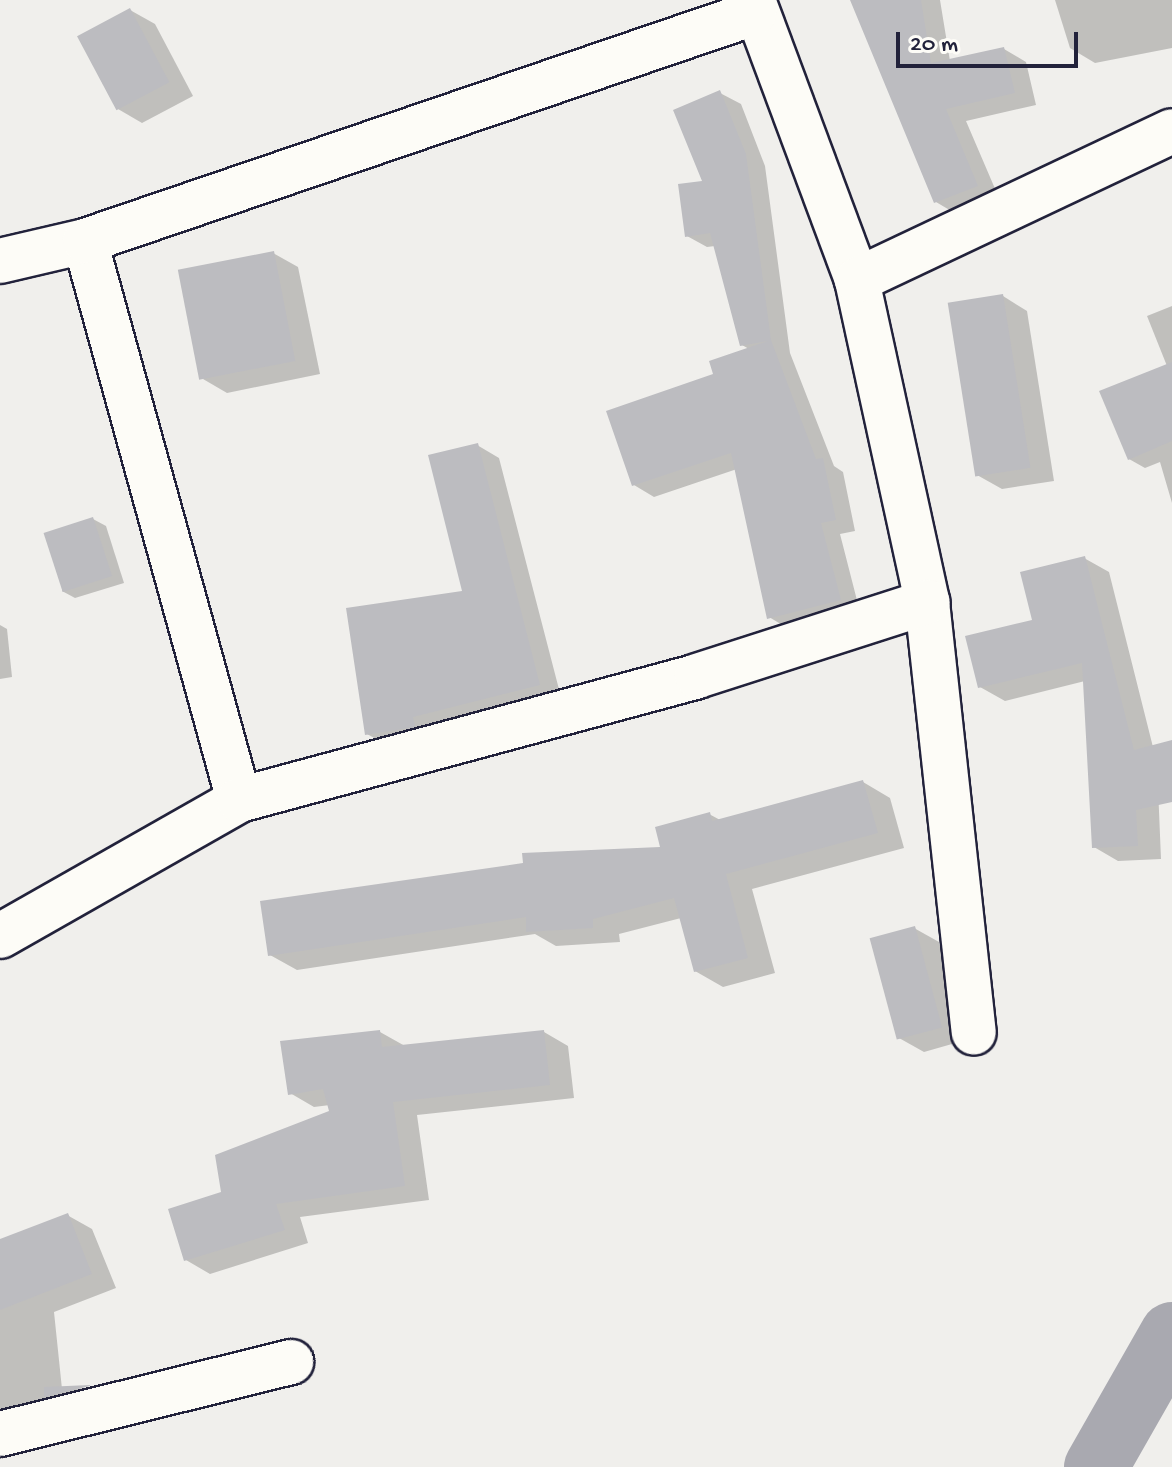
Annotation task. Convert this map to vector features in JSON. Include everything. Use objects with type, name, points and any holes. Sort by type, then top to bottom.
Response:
[{"type":"street","points":[[0,261],[85,241],[754,6],[857,280],[927,602],[974,1032]]},
{"type":"street","points":[[857,280],[1172,131]]},
{"type":"street","points":[[85,241],[239,800]]},
{"type":"street","points":[[0,936],[239,800],[697,676],[927,602]]},
{"type":"street","points":[[0,1434],[291,1362]]},
{"type":"building","points":[[850,0],[921,0],[931,63],[1004,47],[1015,93],[946,109],[978,186],[934,203]]},
{"type":"building","points":[[130,8],[169,82],[116,110],[77,36]]},
{"type":"building","points":[[720,90],[746,154],[771,340],[816,459],[823,458],[836,520],[821,523],[841,600],[767,619],[731,453],[632,486],[606,411],[713,374],[709,361],[768,341],[740,346],[710,233],[685,237],[678,184],[702,181],[673,110]]},
{"type":"building","points":[[274,251],[295,361],[199,380],[178,270]]},
{"type":"building","points":[[1003,294],[1031,468],[975,477],[948,303]]},
{"type":"building","points":[[1172,362],[1172,441],[1128,460],[1099,391]]},
{"type":"building","points":[[478,443],[540,685],[413,717],[415,727],[365,735],[346,608],[462,591],[428,455]]},
{"type":"building","points":[[93,517],[112,576],[63,592],[44,533]]},
{"type":"building","points":[[1085,556],[1134,750],[1172,740],[1172,802],[1136,810],[1138,846],[1092,848],[1082,663],[978,688],[965,636],[1032,620],[1020,572]]},
{"type":"building","points":[[863,780],[878,833],[726,874],[748,958],[694,972],[674,898],[593,919],[593,928],[526,932],[526,917],[268,956],[260,901],[523,863],[522,853],[660,847],[655,827],[710,812],[712,821]]},
{"type":"building","points":[[915,926],[942,1027],[897,1040],[870,938]]},
{"type":"building","points":[[380,1030],[382,1047],[544,1030],[550,1085],[393,1102],[405,1186],[276,1204],[285,1230],[184,1261],[168,1209],[221,1192],[215,1155],[329,1111],[323,1089],[288,1095],[280,1041]]},
{"type":"building","points":[[68,1213],[92,1274],[0,1310],[0,1239]]},
{"type":"building","points":[[90,1386],[44,1397],[44,1387]]},
{"type":"waterway","points":[[1096,1467],[1172,1334]]}]
